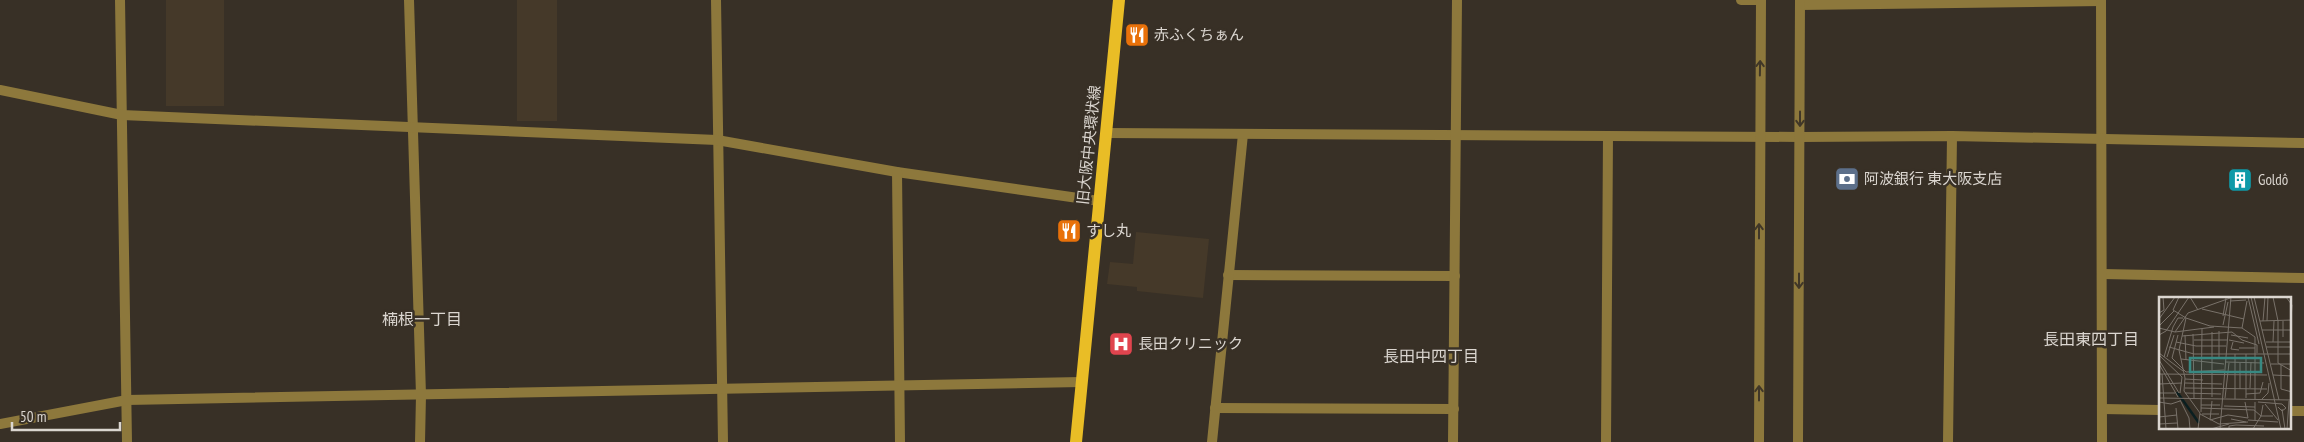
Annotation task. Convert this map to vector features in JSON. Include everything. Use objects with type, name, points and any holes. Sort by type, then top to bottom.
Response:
[{"type":"main road","name":"旧大阪中央環状線","points":[[1076,442],[1120,0]]},
{"type":"street","points":[[120,0],[127,442]]},
{"type":"street","points":[[409,0],[420,442]]},
{"type":"street","points":[[716,0],[723,442]]},
{"type":"street","points":[[1453,442],[1456,0]]},
{"type":"street","points":[[1741,0],[1761,0],[1759,442]]},
{"type":"street","points":[[1798,442],[1800,2],[2101,1],[2102,442]]},
{"type":"street","points":[[0,90],[122,115],[717,140],[897,172],[1100,201]]},
{"type":"street","points":[[1106,133],[1800,137],[1952,136],[2304,143]]},
{"type":"street","points":[[1212,442],[1243,134]]},
{"type":"street","points":[[1606,442],[1608,136]]},
{"type":"street","points":[[1948,442],[1952,136]]},
{"type":"street","points":[[897,172],[900,442]]},
{"type":"street","points":[[2103,274],[2304,278]]},
{"type":"street","points":[[1228,275],[1455,276]]},
{"type":"street","points":[[0,424],[127,400],[1081,382]]},
{"type":"street","points":[[1215,408],[1454,409]]},
{"type":"street","points":[[2103,409],[2159,410]]},
{"type":"shaded area","points":[[166,0],[224,0],[224,106],[166,106]]},
{"type":"shaded area","points":[[517,0],[557,0],[557,121],[517,121]]},
{"type":"shaded area","points":[[1136,232],[1209,239],[1203,298],[1137,291],[1137,287],[1107,284],[1110,262],[1133,264]]},
{"type":"place","name":"赤ふくちぁん","points":[[1137,35]]},
{"type":"place","name":"阿波銀行 東大阪支店","points":[[1847,179]]},
{"type":"place","name":"Goldô","points":[[2240,180]]},
{"type":"place","name":"すし丸","points":[[1069,231]]},
{"type":"place","name":"長田クリニック","points":[[1121,344]]},
{"type":"district","name":"楠根一丁目","points":[[422,319]]},
{"type":"district","name":"長田東四丁目","points":[[2091,339]]},
{"type":"district","name":"長田中四丁目","points":[[1431,356]]}]
